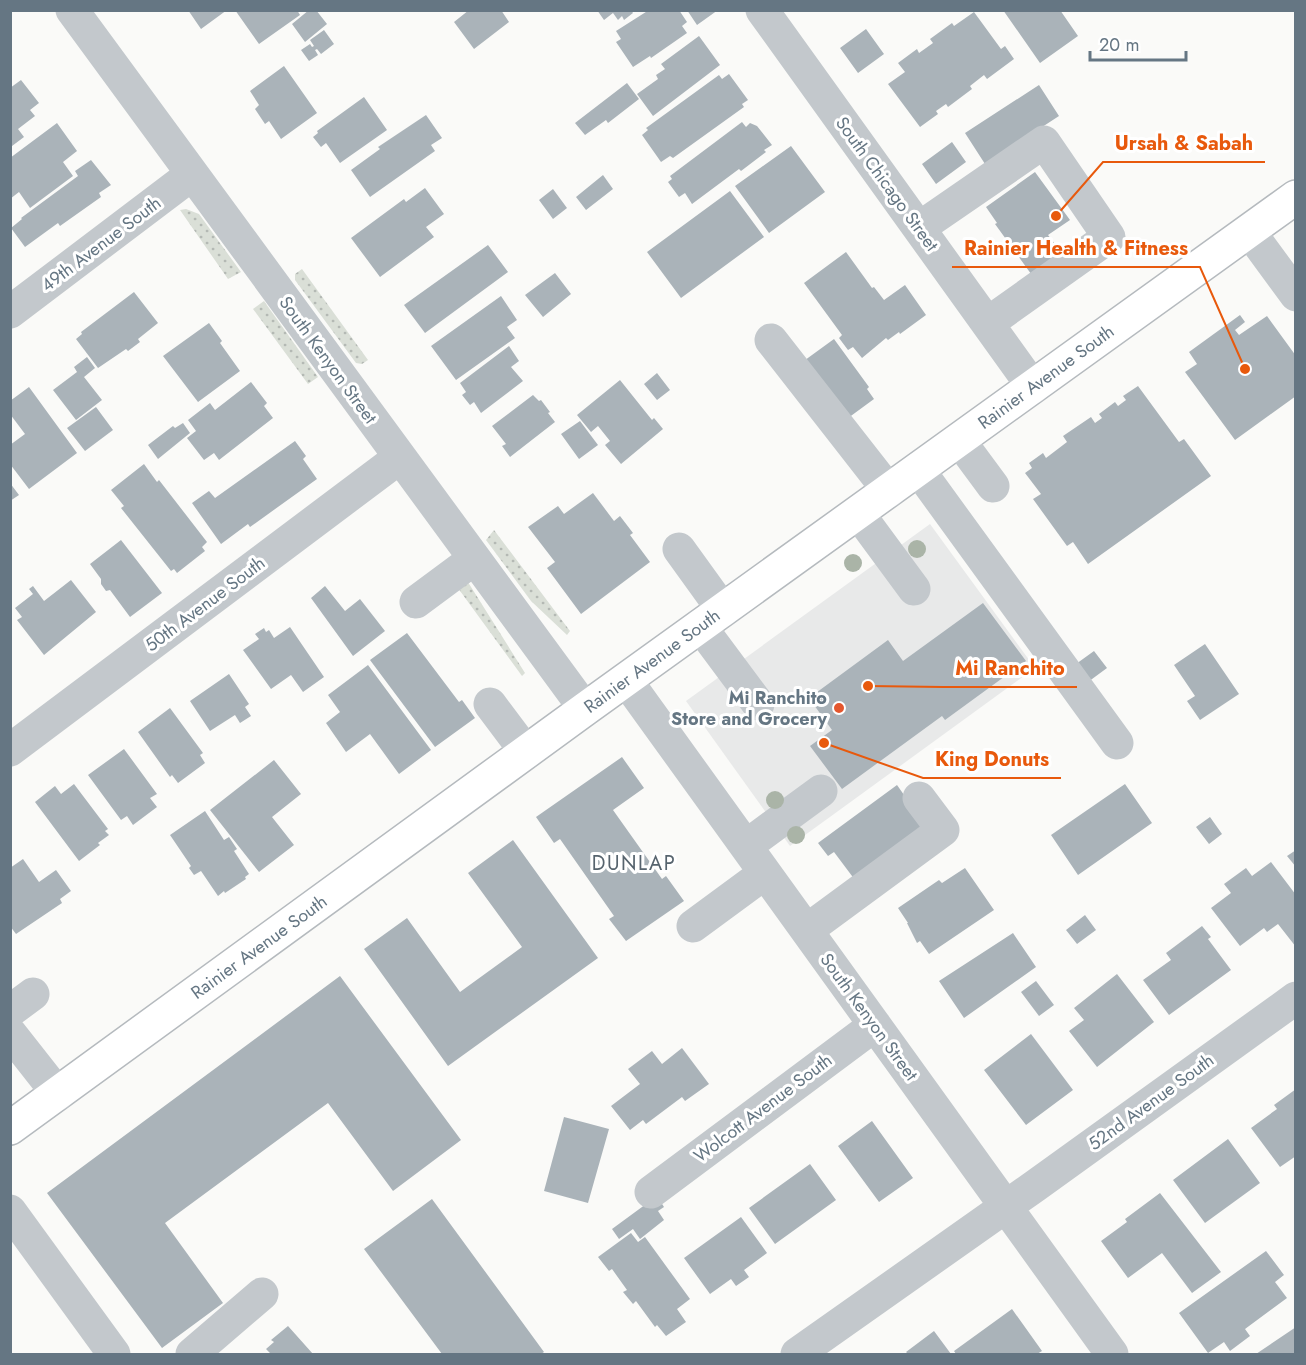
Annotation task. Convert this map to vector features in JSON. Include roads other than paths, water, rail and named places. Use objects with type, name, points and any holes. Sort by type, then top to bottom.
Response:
[{"type":"main road","name":"Rainier Avenue South","points":[[10,1128],[585,709],[1296,197]]},
{"type":"street","name":"South Kenyon Street","points":[[72,10],[585,709]]},
{"type":"street","name":"South Chicago Street","points":[[762,10],[1033,387]]},
{"type":"street","points":[[919,228],[1044,142],[1109,237],[988,324]]},
{"type":"street","name":"49th Avenue South","points":[[10,312],[191,175]]},
{"type":"street","points":[[1249,231],[1296,295]]},
{"type":"street","points":[[771,340],[889,491]]},
{"type":"street","points":[[959,440],[993,486]]},
{"type":"street","name":"50th Avenue South","points":[[10,750],[399,458]]},
{"type":"street","points":[[918,469],[1117,743]]},
{"type":"street","points":[[858,513],[914,589]]},
{"type":"street","points":[[679,549],[711,618],[758,704]]},
{"type":"street","points":[[416,602],[474,559]]},
{"type":"street","name":"South Kenyon Street","points":[[626,680],[1112,1354]]},
{"type":"street","points":[[490,704],[526,752]]},
{"type":"street","points":[[746,846],[821,791]]},
{"type":"street","points":[[807,930],[943,830],[919,798]]},
{"type":"street","points":[[693,926],[765,873]]},
{"type":"street","name":"52nd Avenue South","points":[[797,1354],[1296,998]]},
{"type":"street","name":"Wolcott Avenue South","points":[[651,1192],[797,1066],[875,1025]]},
{"type":"street","points":[[10,1033],[58,1094]]},
{"type":"street","points":[[10,1211],[114,1354]]},
{"type":"street","points":[[192,1354],[261,1294]]},
{"type":"place","name":"Ursah & Sabah","points":[[1056,216]]},
{"type":"place","name":"Rainier Health & Fitness","points":[[1245,369]]},
{"type":"place","name":"Mi Ranchito","points":[[868,686]]},
{"type":"place","name":"Mi Ranchito Store and Grocery","points":[[839,708]]},
{"type":"place","name":"King Donuts","points":[[824,743]]},
{"type":"district","name":"DUNLAP","points":[[634,863]]}]
